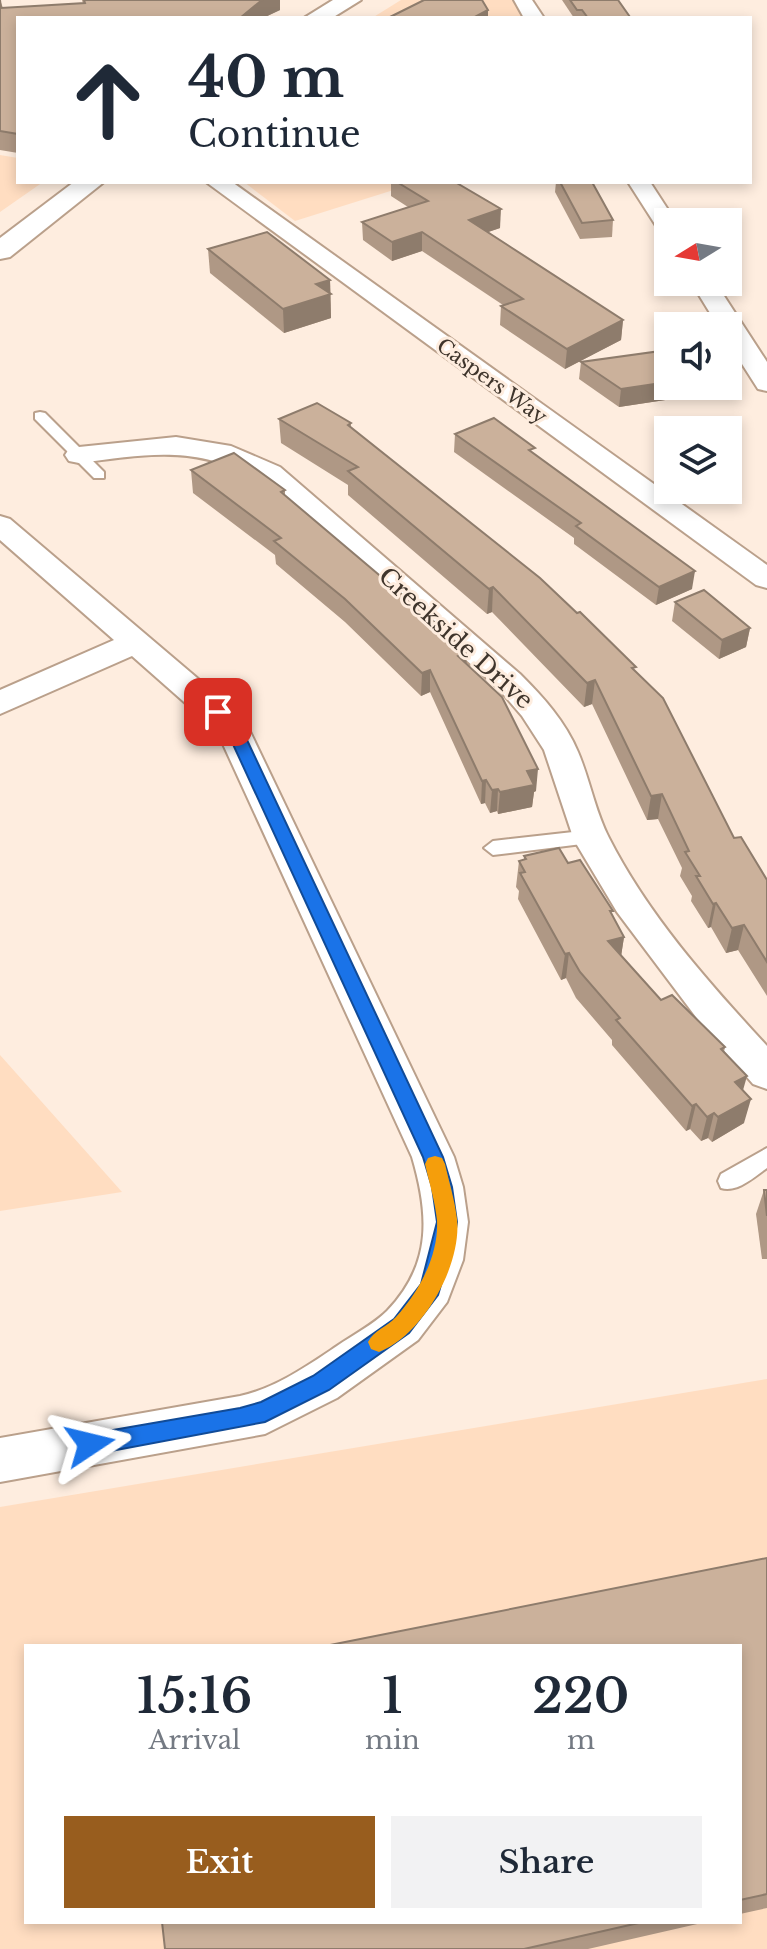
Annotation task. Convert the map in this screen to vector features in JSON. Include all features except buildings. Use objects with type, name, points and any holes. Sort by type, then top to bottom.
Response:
[{"type":"main road","points":[[321,16],[352,6]]},
{"type":"main road","points":[[0,251],[88,184]]},
{"type":"street","name":"Caspers Way","points":[[220,184],[767,579]]},
{"type":"street","points":[[640,184],[656,208]]},
{"type":"street","points":[[713,296],[763,367]]},
{"type":"street","name":"Creekside Drive","points":[[89,465],[146,447],[214,447],[242,456],[270,473],[509,681],[556,739],[591,837],[670,962],[767,1073]]},
{"type":"street","points":[[0,525],[231,725],[433,1157],[442,1187],[447,1222],[441,1260],[431,1288],[402,1326],[321,1383],[265,1412],[240,1418],[0,1460]]},
{"type":"street","points":[[0,703],[136,642]]},
{"type":"lane","points":[[40,416],[89,465]]},
{"type":"lane","points":[[493,848],[591,837]]},
{"type":"lane","points":[[729,1181],[767,1157]]},
{"type":"shaded area","points":[[401,0],[513,0],[522,16],[375,16]]},
{"type":"shaded area","points":[[0,155],[16,158],[16,184],[40,184],[0,212]]},
{"type":"shaded area","points":[[247,184],[413,184],[295,221]]},
{"type":"shaded area","points":[[0,1055],[122,1192],[0,1211]]},
{"type":"shaded area","points":[[767,1379],[767,1949],[0,1949],[0,1507]]},
{"type":"slow traffic","points":[[379,1342],[402,1326],[431,1288],[441,1260],[447,1222],[435,1164]]},
{"type":"route","points":[[90,1444],[240,1418],[287,1402],[321,1383],[402,1326],[431,1288],[441,1260],[447,1222],[442,1187],[433,1157],[239,740],[231,725],[218,712]]}]
